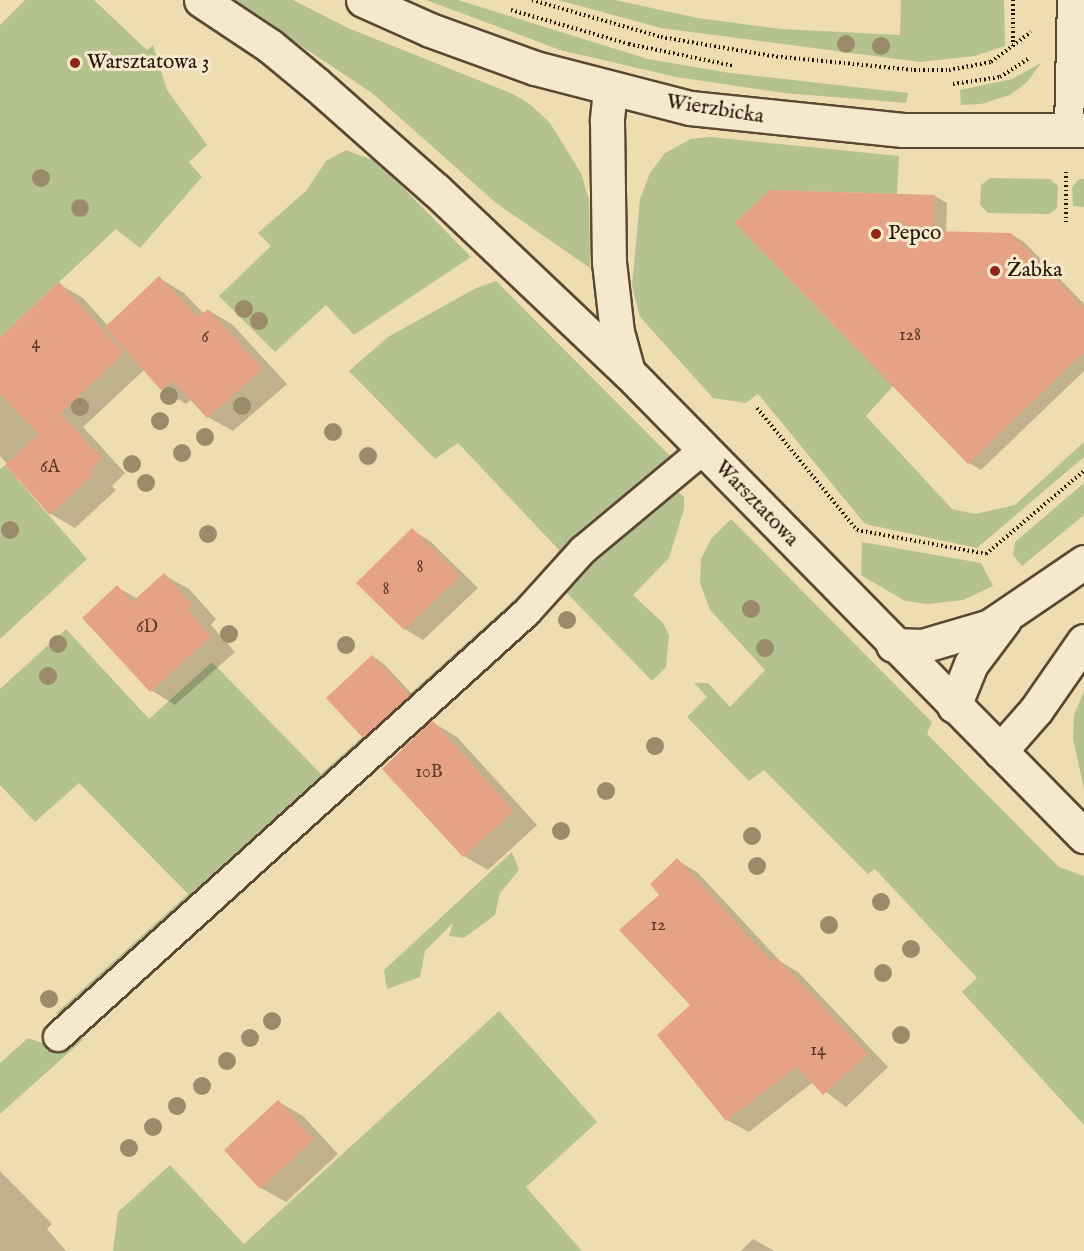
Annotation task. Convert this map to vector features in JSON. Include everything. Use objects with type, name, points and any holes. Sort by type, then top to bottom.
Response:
[{"type":"street","points":[[201,0],[270,46],[325,92],[436,190],[628,372]]},
{"type":"street","name":"Wierzbicka","points":[[363,0],[481,50],[610,90],[690,108],[849,126],[1077,130]]},
{"type":"street","name":"Warsztatowa","points":[[610,90],[607,121],[609,271],[617,332],[628,372],[893,645],[1084,836]]},
{"type":"street","points":[[893,645],[922,646],[952,639],[1010,614],[1084,562]]},
{"type":"street","points":[[954,706],[971,664],[1010,614]]},
{"type":"street","points":[[1000,751],[1036,710],[1084,641]]},
{"type":"lane","points":[[1072,0],[1071,52],[1077,130]]},
{"type":"lane","points":[[58,1037],[526,613],[583,550],[703,450]]},
{"type":"path","points":[[532,0],[661,37],[772,56],[949,70],[991,62],[1013,47],[1013,0]]},
{"type":"path","points":[[501,7],[629,44],[743,68]]},
{"type":"path","points":[[950,84],[1000,76],[1028,58],[1071,52]]},
{"type":"path","points":[[1066,170],[1066,222]]},
{"type":"path","points":[[757,408],[857,530],[986,554],[1084,471]]},
{"type":"green space","points":[[25,0],[94,0],[147,50],[153,45],[167,90],[207,145],[189,162],[202,177],[140,248],[116,229],[0,337],[0,25]]},
{"type":"green space","points":[[232,0],[293,0],[348,28],[513,94],[531,105],[550,123],[581,173],[589,200],[590,268],[496,203],[372,93]]},
{"type":"green space","points":[[426,0],[458,0],[648,59],[730,73],[908,93],[906,103],[784,93],[676,77],[560,50]]},
{"type":"green space","points":[[558,0],[615,0],[698,18],[781,29],[900,35],[901,0],[1004,0],[1005,46],[975,56],[920,62],[661,28]]},
{"type":"green space","points":[[1041,63],[1027,82],[1010,95],[981,104],[961,105],[960,90],[1012,79]]},
{"type":"green space","points":[[710,137],[899,156],[897,194],[770,190],[893,386],[866,416],[952,509],[975,514],[1015,505],[1084,442],[1084,457],[977,548],[865,524],[758,394],[746,403],[713,398],[640,317],[632,286],[640,199],[650,173],[665,153],[691,139]]},
{"type":"green space","points":[[346,150],[378,162],[471,257],[354,335],[326,305],[275,352],[219,296],[271,246],[258,233],[306,191],[326,161]]},
{"type":"green space","points":[[990,178],[1050,179],[1058,186],[1057,208],[1049,214],[988,213],[980,205],[981,185]]},
{"type":"green space","points":[[1079,179],[1084,179],[1084,207],[1073,206],[1072,187]]},
{"type":"green space","points":[[496,281],[674,460],[551,577],[68,1013],[55,1014],[188,894],[79,783],[35,822],[0,785],[0,689],[66,629],[149,719],[212,662],[321,774],[546,571],[559,550],[458,443],[435,459],[349,371],[388,337],[476,288]]},
{"type":"green space","points":[[5,465],[87,559],[0,639],[0,469]]},
{"type":"green space","points":[[1084,483],[1084,515],[1022,566],[1013,555],[1015,542]]},
{"type":"green space","points":[[677,491],[684,497],[684,509],[669,558],[633,595],[663,623],[669,635],[666,667],[652,681],[562,588],[670,492]]},
{"type":"green space","points":[[731,519],[932,722],[927,734],[1059,867],[1084,876],[1084,1125],[962,992],[977,978],[875,869],[868,874],[764,770],[749,781],[687,717],[707,697],[694,683],[708,683],[730,707],[765,670],[710,610],[700,583],[701,559],[711,539]]},
{"type":"green space","points":[[862,542],[981,563],[993,586],[963,600],[928,604],[905,601],[861,575]]},
{"type":"green space","points":[[1084,691],[1084,789],[1073,739],[1074,715]]},
{"type":"green space","points":[[512,852],[519,870],[500,893],[495,915],[464,938],[449,936],[453,923],[425,951],[420,977],[387,989],[384,970]]},
{"type":"green space","points":[[499,1011],[597,1122],[526,1187],[582,1251],[113,1251],[118,1212],[170,1165],[244,1244]]},
{"type":"green space","points":[[28,1038],[46,1044],[85,1038],[0,1114],[0,1063]]},
{"type":"building","points":[[770,190],[935,195],[934,231],[1011,233],[1084,308],[1084,352],[968,464],[735,223]]},
{"type":"building","points":[[159,276],[198,317],[208,309],[263,369],[207,418],[173,381],[161,390],[105,327]]},
{"type":"building","points":[[59,282],[124,353],[39,434],[0,394],[0,337]]},
{"type":"building","points":[[61,414],[102,458],[90,471],[93,475],[50,515],[5,465]]},
{"type":"building","points":[[412,528],[460,576],[404,630],[356,583]]},
{"type":"building","points":[[164,573],[192,604],[188,610],[211,637],[150,692],[82,618],[117,585],[132,602]]},
{"type":"building","points":[[372,655],[410,696],[363,738],[326,698]]},
{"type":"building","points":[[432,720],[514,811],[463,857],[382,769]]},
{"type":"building","points":[[677,858],[772,962],[777,958],[868,1054],[823,1095],[797,1067],[726,1121],[657,1035],[690,1005],[619,930],[659,895],[650,884]]},
{"type":"building","points":[[278,1100],[314,1139],[260,1189],[224,1150]]},
{"type":"place","name":"Warsztatowa 3","points":[[75,63]]},
{"type":"place","name":"Pepco","points":[[876,234]]},
{"type":"place","name":"Żabka","points":[[995,271]]}]
